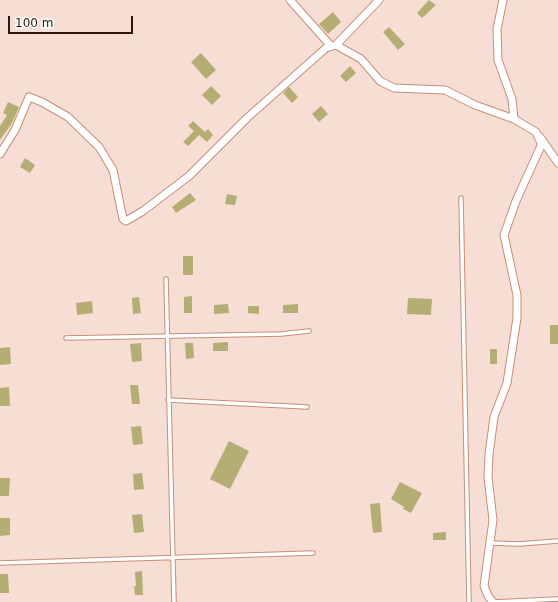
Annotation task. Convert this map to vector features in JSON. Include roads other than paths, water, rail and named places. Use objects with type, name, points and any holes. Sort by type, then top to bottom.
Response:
[{"type":"street","points":[[290,0],[333,45],[361,59],[380,81],[394,88],[445,90],[475,105],[514,119],[536,132],[549,148],[558,163]]},
{"type":"street","points":[[503,0],[497,29],[498,60],[512,99],[514,119]]},
{"type":"street","points":[[0,154],[15,130],[29,97],[42,102],[68,117],[99,147],[113,170],[123,219],[126,221],[143,212],[189,176],[247,118],[333,45],[374,1]]},
{"type":"street","points":[[493,602],[488,596],[484,586],[493,520],[488,477],[489,454],[494,417],[507,383],[517,318],[517,295],[504,235],[516,200],[540,148],[541,143],[536,132]]},
{"type":"lane","points":[[461,198],[469,602]]},
{"type":"lane","points":[[166,279],[174,602]]},
{"type":"lane","points":[[66,338],[281,334],[309,331]]},
{"type":"lane","points":[[168,400],[307,407]]},
{"type":"lane","points":[[490,543],[519,544],[558,541]]},
{"type":"lane","points":[[0,562],[312,553]]},
{"type":"lane","points":[[493,602],[558,599]]}]
